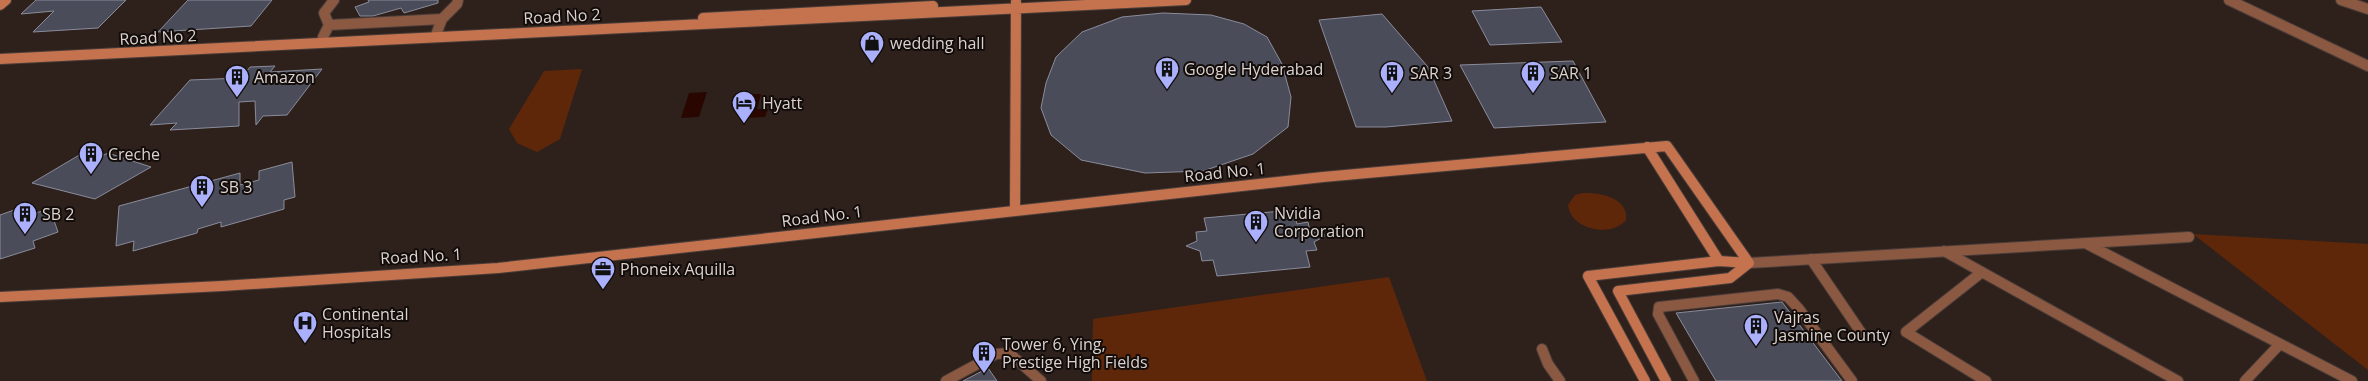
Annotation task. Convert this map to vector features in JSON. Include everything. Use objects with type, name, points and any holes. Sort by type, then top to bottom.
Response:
[{"type":"street","points":[[0,5],[6,0]]},
{"type":"street","points":[[323,38],[329,25],[324,13],[334,0]]},
{"type":"street","points":[[437,32],[442,19],[457,4],[458,0]]},
{"type":"street","name":"Road No 2","points":[[0,53],[1060,0]]},
{"type":"street","name":"Road No 2","points":[[0,59],[839,19],[1016,3],[1186,0]]},
{"type":"street","points":[[2229,0],[2368,66]]},
{"type":"street","points":[[2341,0],[2368,8]]},
{"type":"street","points":[[1014,211],[1016,3]]},
{"type":"street","points":[[329,25],[442,19]]},
{"type":"street","name":"Road No. 1","points":[[0,297],[472,270],[693,248],[1323,177],[1667,146],[1749,263]]},
{"type":"street","points":[[1647,147],[1688,209],[1719,261]]},
{"type":"street","points":[[1645,381],[1588,276],[1719,261],[1749,263],[2189,237]]},
{"type":"street","points":[[2086,244],[2352,381]]},
{"type":"street","points":[[1943,251],[2178,381]]},
{"type":"street","points":[[1811,259],[1862,334]]},
{"type":"street","points":[[1666,381],[1618,291],[1730,278],[1749,263]]},
{"type":"street","points":[[1982,272],[1906,332],[1986,381]]},
{"type":"street","points":[[1694,381],[1658,314],[1659,307],[1778,294],[1788,297],[1799,309],[1852,381]]},
{"type":"street","points":[[2245,381],[2280,344]]},
{"type":"street","points":[[1542,349],[1548,364],[1560,381]]},
{"type":"street","points":[[946,381],[1003,352],[1010,353],[1042,381]]},
{"type":"shaded area","points":[[582,69],[560,139],[537,152],[517,143],[509,129],[544,71]]},
{"type":"shaded area","points":[[707,92],[699,117],[681,118],[689,93]]},
{"type":"shaded area","points":[[752,94],[761,94],[757,109],[768,109],[765,117],[744,118]]},
{"type":"shaded area","points":[[1583,193],[1605,195],[1612,198],[1623,206],[1626,212],[1626,220],[1619,226],[1602,230],[1592,229],[1576,220],[1571,214],[1568,205],[1575,195]]},
{"type":"shaded area","points":[[2193,234],[2368,244],[2368,370]]},
{"type":"shaded area","points":[[1389,277],[1427,381],[1092,381],[1093,319]]},
{"type":"building","points":[[36,0],[126,0],[98,28],[33,32],[54,11],[21,14]]},
{"type":"building","points":[[188,0],[272,0],[251,26],[158,32]]},
{"type":"building","points":[[368,0],[438,0],[438,3],[404,13],[401,8],[373,16],[360,16],[355,7],[369,2]]},
{"type":"building","points":[[1541,7],[1562,42],[1490,45],[1472,11]]},
{"type":"building","name":"Google Hyderabad","points":[[1163,13],[1211,15],[1244,24],[1267,37],[1282,64],[1291,97],[1288,127],[1253,154],[1203,171],[1145,173],[1081,160],[1051,135],[1041,108],[1046,83],[1056,57],[1082,32],[1122,17]]},
{"type":"building","name":"SAR 3","points":[[1382,14],[1428,67],[1452,121],[1386,127],[1356,127],[1319,20]]},
{"type":"building","name":"SAR 1","points":[[1573,61],[1606,122],[1494,128],[1460,65]]},
{"type":"building","name":"Amazon","points":[[275,66],[270,72],[322,69],[287,115],[263,116],[256,125],[255,101],[239,102],[239,126],[170,130],[177,123],[150,125],[190,80],[241,78],[250,67]]},
{"type":"building","name":"Creche","points":[[108,153],[151,167],[95,199],[32,183],[81,154],[97,158]]},
{"type":"building","name":"SB 3","points":[[292,162],[295,197],[284,200],[284,209],[221,227],[221,222],[198,229],[197,233],[133,251],[134,241],[116,246],[119,206],[240,173],[240,185],[259,180],[259,171]]},
{"type":"building","name":"SB 2","points":[[17,209],[17,218],[50,209],[58,232],[33,241],[35,248],[0,259],[0,215]]},
{"type":"building","name":"Nvidia Corporation","points":[[1293,210],[1297,224],[1308,222],[1310,231],[1327,235],[1314,242],[1317,250],[1306,251],[1310,267],[1217,276],[1213,260],[1202,261],[1200,251],[1186,246],[1197,241],[1196,232],[1207,231],[1204,218]]},
{"type":"building","name":"Vajras Jasmine County","points":[[1782,302],[1842,381],[1716,381],[1676,313]]},
{"type":"building","name":"Tower 6, Ying, Prestige High Fields","points":[[988,368],[997,381],[963,381]]},
{"type":"place","name":"wedding hall","points":[[872,64]]},
{"type":"place","name":"Google Hyderabad","points":[[1167,90]]},
{"type":"place","name":"SAR 3","points":[[1392,94]]},
{"type":"place","name":"SAR 1","points":[[1533,94]]},
{"type":"place","name":"Amazon","points":[[237,98]]},
{"type":"place","name":"Hyatt","points":[[744,124]]},
{"type":"place","name":"Creche","points":[[91,175]]},
{"type":"place","name":"SB 3","points":[[202,208]]},
{"type":"place","name":"SB 2","points":[[25,235]]},
{"type":"place","name":"Nvidia Corporation","points":[[1256,243]]},
{"type":"place","name":"Phoneix Aquilla","points":[[603,290]]},
{"type":"place","name":"Continental Hospitals","points":[[305,344]]},
{"type":"place","name":"Vajras Jasmine County","points":[[1756,347]]},
{"type":"place","name":"Tower 6, Ying, Prestige High Fields","points":[[984,374]]}]
